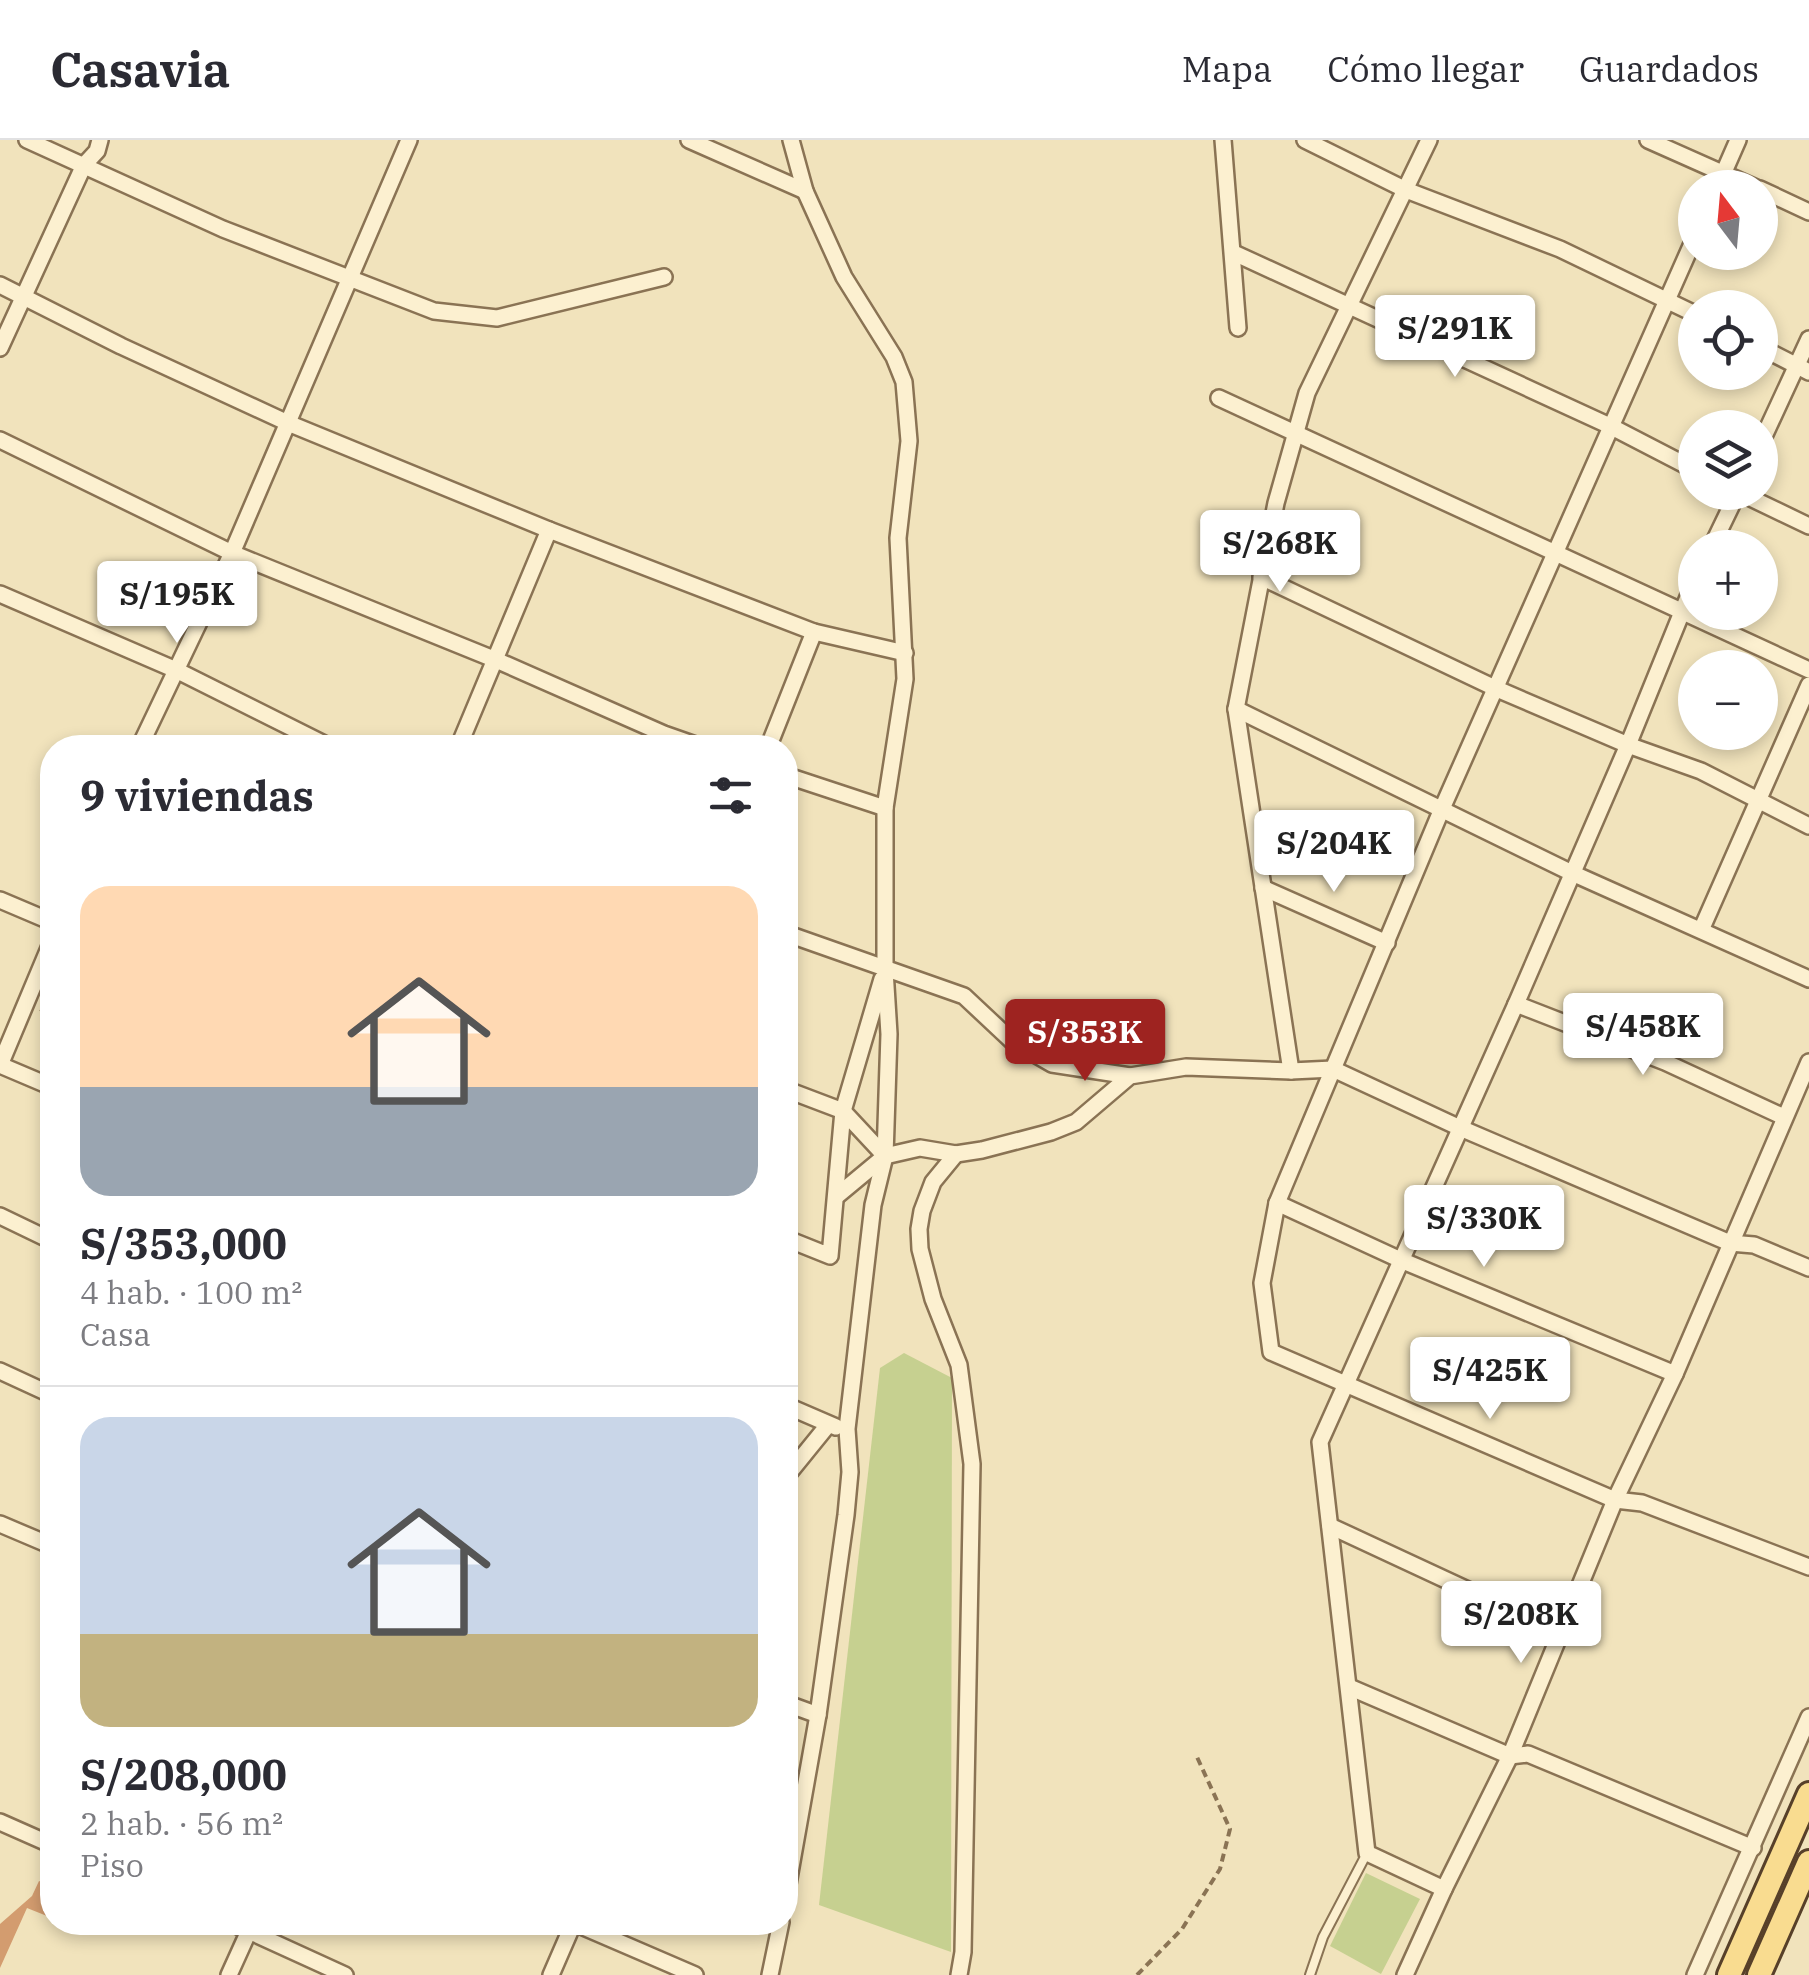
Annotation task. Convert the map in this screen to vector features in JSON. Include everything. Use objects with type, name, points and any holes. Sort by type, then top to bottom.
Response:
[{"type":"main road","points":[[1729,1975],[1809,1794]]},
{"type":"main road","points":[[1759,1975],[1809,1862]]},
{"type":"street","points":[[27,140],[223,229],[434,312],[498,318],[664,277]]},
{"type":"street","points":[[0,348],[84,165],[100,140]]},
{"type":"street","points":[[145,735],[232,552],[409,140]]},
{"type":"street","points":[[689,140],[805,191]]},
{"type":"street","points":[[791,140],[805,191],[844,277],[894,357],[904,382],[908,441],[898,565],[905,653],[901,708],[885,808],[889,1034],[885,1156],[872,1205],[847,1429],[850,1472],[846,1515],[818,1715],[798,1813]]},
{"type":"street","points":[[1223,140],[1238,328]]},
{"type":"street","points":[[1305,140],[1406,190],[1560,249],[1678,306]]},
{"type":"street","points":[[1291,1071],[1236,709],[1276,503],[1308,394],[1428,140]]},
{"type":"street","points":[[1648,140],[1702,170]]},
{"type":"street","points":[[1724,170],[1738,140]]},
{"type":"street","points":[[1778,197],[1809,212]]},
{"type":"street","points":[[1234,253],[1610,426],[1678,461]]},
{"type":"street","points":[[1680,270],[1440,811],[1277,1202],[1262,1282],[1271,1352],[1615,1500],[1642,1503],[1809,1568]]},
{"type":"street","points":[[0,285],[288,423],[549,530],[814,632],[905,653]]},
{"type":"street","points":[[1778,413],[1803,369],[1809,338]]},
{"type":"street","points":[[1778,356],[1803,369]]},
{"type":"street","points":[[1219,398],[1678,610]]},
{"type":"street","points":[[0,440],[232,552],[667,735]]},
{"type":"street","points":[[1776,510],[1809,526]]},
{"type":"street","points":[[464,735],[549,530]]},
{"type":"street","points":[[1261,577],[1497,689],[1628,746],[1701,771],[1809,826]]},
{"type":"street","points":[[0,594],[176,670],[306,735]]},
{"type":"street","points":[[1444,1888],[1366,1853],[1320,1442],[1628,746],[1678,616]]},
{"type":"street","points":[[1722,630],[1809,670]]},
{"type":"street","points":[[773,735],[814,632]]},
{"type":"street","points":[[1702,928],[1809,685]]},
{"type":"street","points":[[1236,709],[1572,873],[1809,978]]},
{"type":"street","points":[[798,778],[885,808]]},
{"type":"street","points":[[1263,888],[1386,943]]},
{"type":"street","points":[[0,900],[40,917]]},
{"type":"street","points":[[798,938],[964,996],[1012,1041],[1052,1064],[1130,1076],[1186,1067],[1333,1069],[1730,1243],[1754,1245],[1809,1268]]},
{"type":"street","points":[[40,970],[0,1065],[40,1081]]},
{"type":"street","points":[[798,1243],[830,1256],[844,1111],[885,970]]},
{"type":"street","points":[[1516,1004],[1665,1062],[1784,1117]]},
{"type":"street","points":[[1405,1975],[1510,1756],[1615,1500],[1675,1374],[1809,1064]]},
{"type":"street","points":[[838,1194],[885,1156],[920,1148],[956,1154],[1017,1142],[1076,1122],[1130,1076]]},
{"type":"street","points":[[798,1094],[844,1111],[885,1156]]},
{"type":"street","points":[[956,1154],[933,1182],[919,1229],[933,1298],[959,1365],[972,1464],[959,1975]]},
{"type":"street","points":[[1277,1202],[1403,1261],[1675,1374]]},
{"type":"street","points":[[0,1216],[40,1235]]},
{"type":"street","points":[[0,1371],[40,1389]]},
{"type":"street","points":[[798,1411],[828,1426],[847,1429]]},
{"type":"street","points":[[798,1462],[828,1426]]},
{"type":"street","points":[[0,1524],[40,1541]]},
{"type":"street","points":[[1330,1526],[1558,1632]]},
{"type":"street","points":[[1349,1688],[1510,1756],[1528,1754],[1752,1848]]},
{"type":"street","points":[[798,1707],[818,1715]]},
{"type":"street","points":[[1696,1975],[1809,1717]]},
{"type":"street","points":[[0,1822],[40,1840]]},
{"type":"street","points":[[228,1975],[247,1935]]},
{"type":"street","points":[[267,1935],[345,1975]]},
{"type":"street","points":[[551,1975],[568,1935]]},
{"type":"street","points":[[601,1935],[696,1975]]},
{"type":"street","points":[[770,1975],[778,1935]]},
{"type":"lane","points":[[1310,1975],[1323,1936],[1366,1853]]},
{"type":"path","points":[[1138,1975],[1182,1929],[1220,1869],[1230,1830],[1197,1757]]},
{"type":"green space","points":[[904,1353],[952,1378],[951,1952],[819,1905],[880,1368]]},
{"type":"green space","points":[[1366,1873],[1420,1899],[1381,1974],[1330,1946]]},
{"type":"building","points":[[40,1881],[40,1913],[27,1908],[0,1968],[0,1924],[32,1896]]}]
